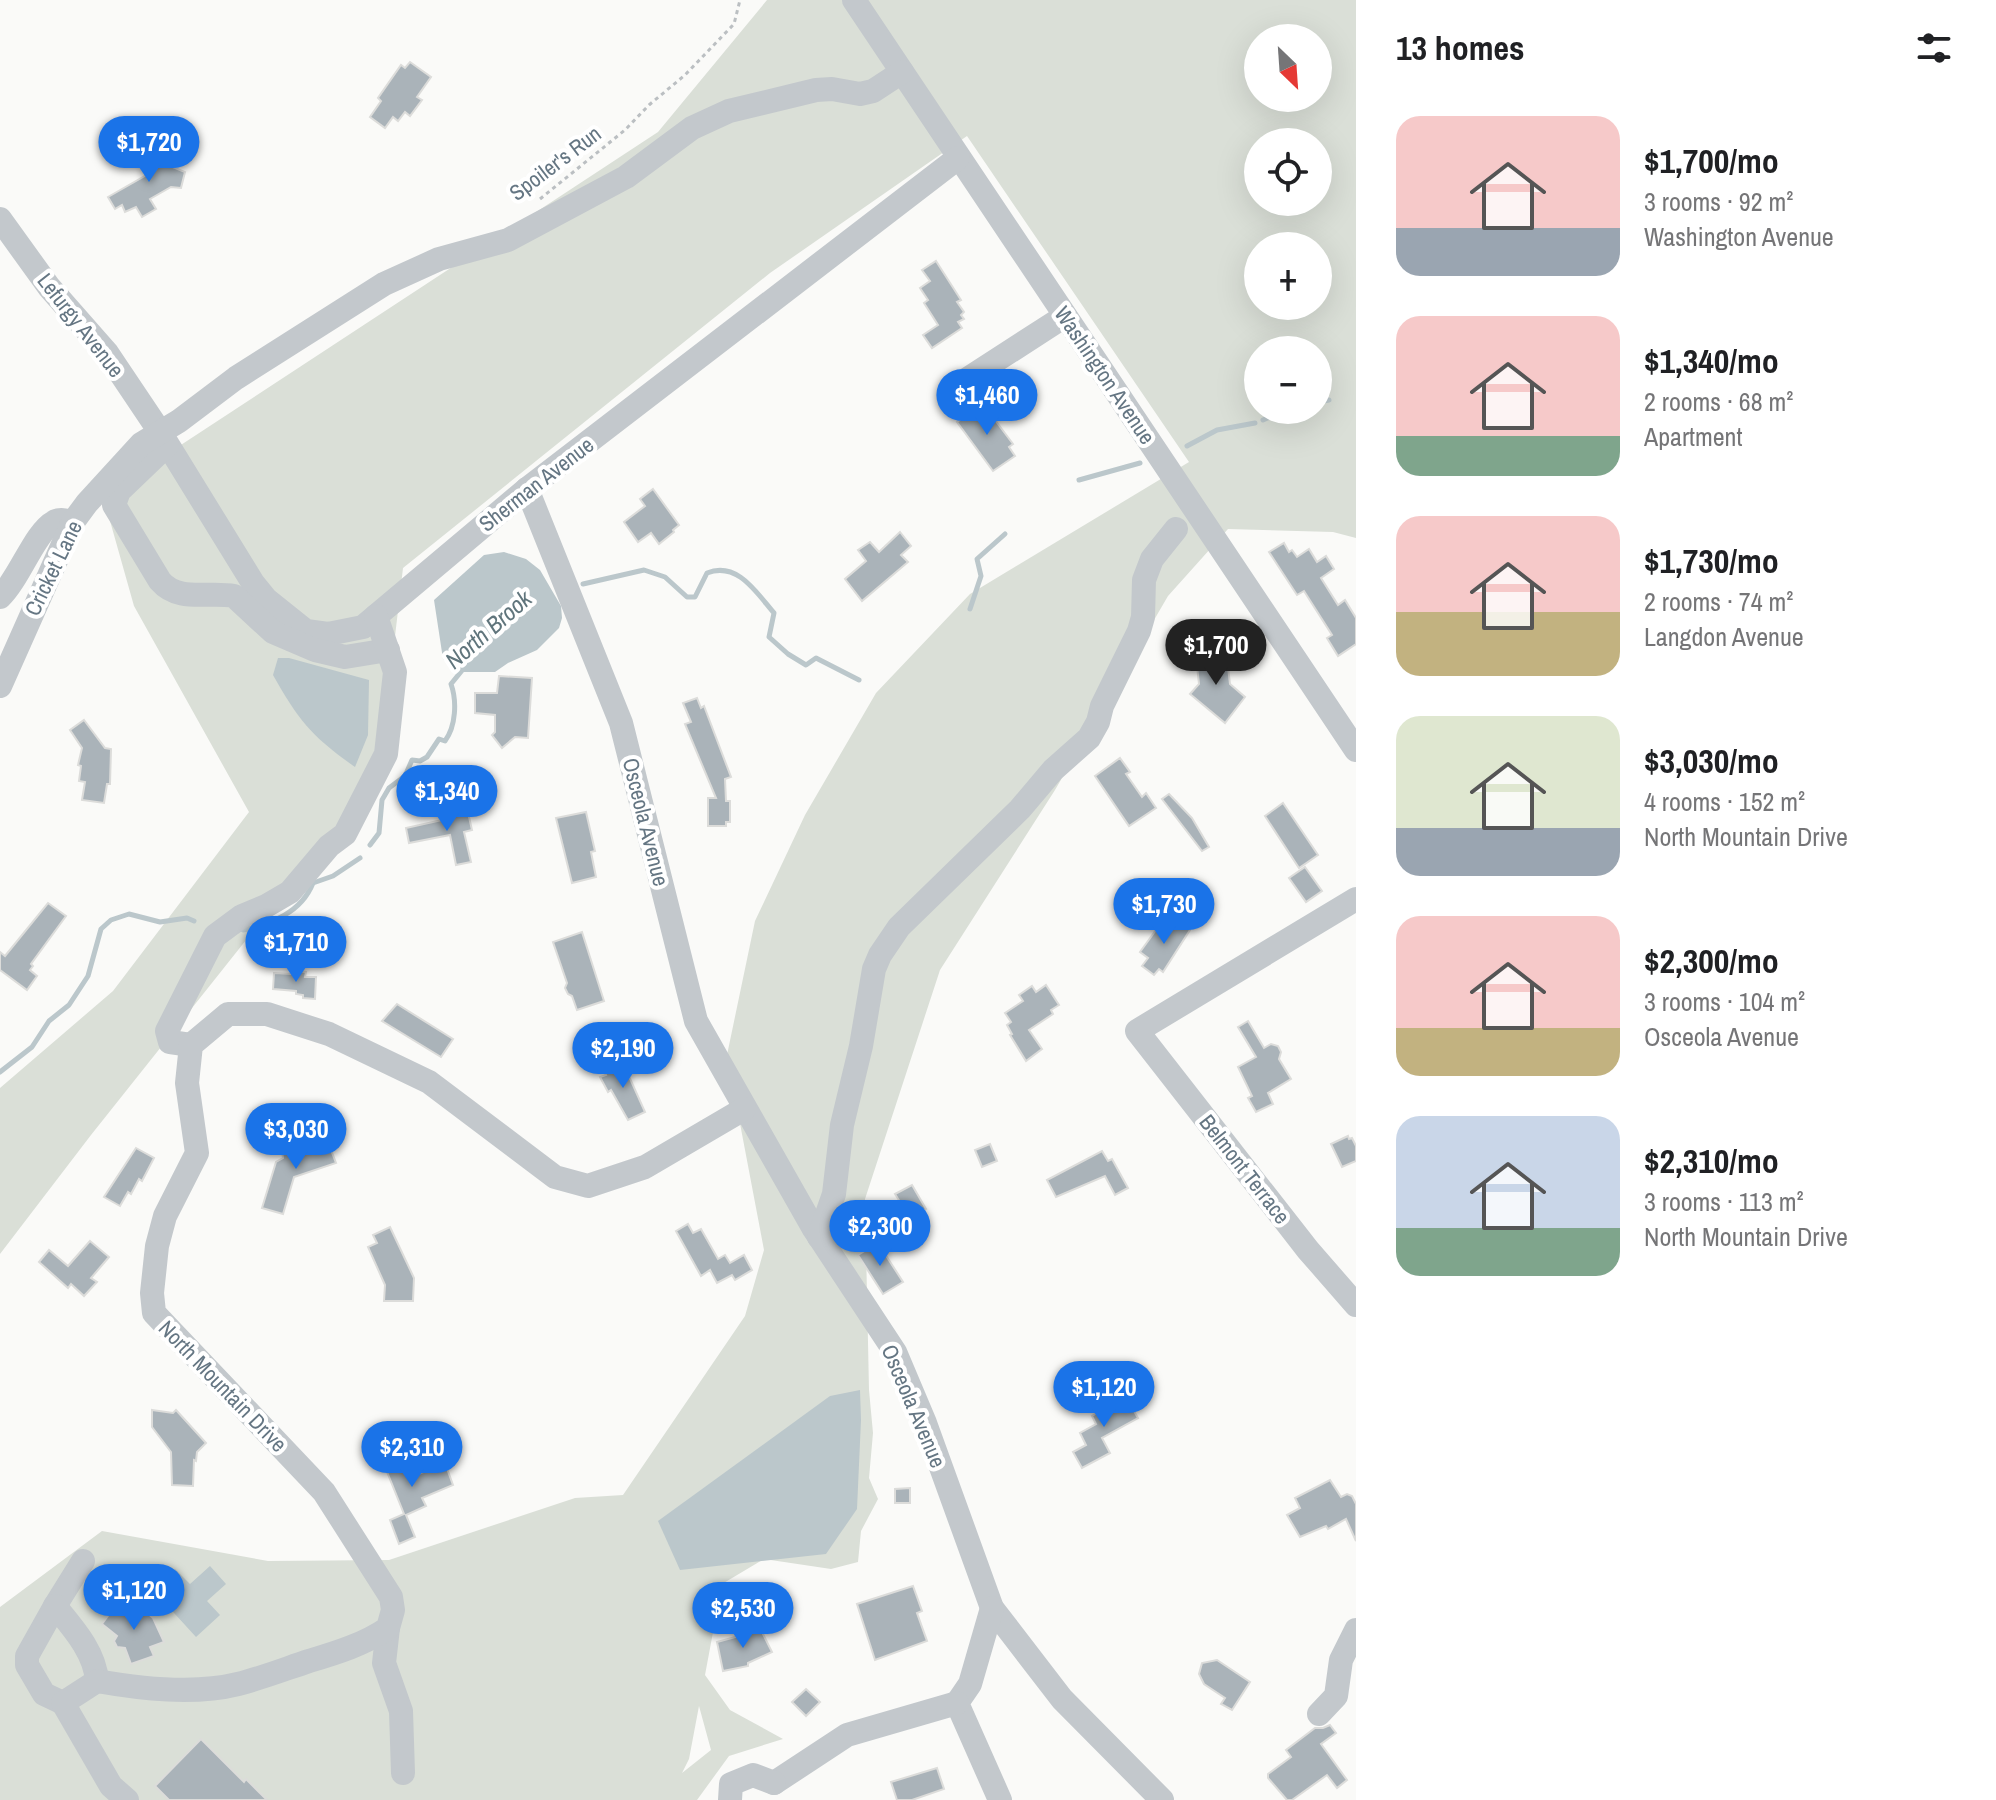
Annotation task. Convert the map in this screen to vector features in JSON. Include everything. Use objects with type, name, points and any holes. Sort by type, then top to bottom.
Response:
[{"type":"street","name":"Washington Avenue","points":[[854,0],[1356,750]]},
{"type":"street","points":[[388,650],[345,657],[315,650],[273,632],[234,596],[178,595],[167,590],[114,505],[119,491],[179,421],[236,378],[372,291],[439,259],[489,246],[516,235],[626,177],[707,120],[729,111],[816,90],[832,89],[860,94],[873,91],[902,72]]},
{"type":"street","name":"Sherman Avenue","points":[[163,438],[253,583],[282,614],[306,631],[328,634],[363,627],[527,489],[958,158]]},
{"type":"street","name":"Lefurgy Avenue","points":[[0,219],[49,287],[107,353],[163,438]]},
{"type":"street","points":[[955,387],[1065,316]]},
{"type":"street","name":"Cricket Lane","points":[[0,686],[73,522],[141,444],[163,438]]},
{"type":"street","name":"Osceola Avenue","points":[[527,489],[621,723],[696,1021],[819,1237],[895,1352],[925,1423],[992,1608],[1062,1699],[1162,1800]]},
{"type":"street","points":[[0,597],[16,579],[46,528],[60,520],[73,522]]},
{"type":"street","points":[[819,1237],[834,1194],[842,1125],[861,1046],[874,969],[880,955],[899,927],[1020,809],[1053,770],[1089,738],[1139,631],[1143,617],[1144,580],[1152,559],[1176,529]]},
{"type":"street","points":[[376,616],[395,672],[386,754],[345,834],[329,846],[290,892],[242,916],[215,936],[167,1031],[170,1042],[191,1045],[228,1014],[267,1014],[329,1034],[429,1082],[555,1177],[588,1186],[645,1167],[744,1109]]},
{"type":"street","name":"Belmont Terrace","points":[[1356,899],[1137,1031],[1308,1250],[1356,1305]]},
{"type":"street","name":"North Mountain Drive","points":[[191,1045],[187,1083],[197,1153],[165,1216],[157,1246],[152,1293],[154,1313],[324,1492],[391,1597],[393,1610],[384,1663],[401,1711],[403,1773]]},
{"type":"street","points":[[83,1561],[27,1656],[27,1665],[44,1694],[63,1703],[117,1795]]},
{"type":"street","points":[[55,1606],[73,1628],[96,1666],[97,1681]]},
{"type":"street","points":[[730,1800],[731,1784],[753,1775],[774,1791],[847,1735],[957,1703],[970,1684],[992,1608]]},
{"type":"street","points":[[63,1703],[97,1681],[126,1686],[202,1689],[238,1684],[346,1649],[388,1628]]},
{"type":"street","points":[[1319,1714],[1336,1696],[1341,1660],[1356,1630]]},
{"type":"street","points":[[957,1703],[1000,1800]]},
{"type":"path","name":"Spoiler's Run","points":[[530,207],[625,130],[685,75],[734,24],[740,0]]},
{"type":"shaded area","points":[[767,0],[1356,0],[1356,538],[1333,532],[1228,529],[1168,596],[1055,790],[940,970],[865,1199],[869,1390],[873,1433],[869,1478],[878,1499],[861,1531],[858,1562],[831,1569],[764,1559],[722,1584],[705,1675],[730,1710],[783,1739],[729,1756],[697,1800],[0,1800],[0,1607],[102,1531],[268,1561],[389,1560],[575,1498],[623,1495],[745,1316],[764,1250],[727,1055],[755,921],[805,815],[876,693],[970,594],[1189,462],[967,136],[770,273],[403,568],[379,773],[0,1254],[0,1088],[113,991],[249,812],[134,606],[103,496],[658,132]],"holes":[[[699,1706],[711,1750],[682,1773],[689,1759]]]},
{"type":"water","points":[[504,552],[526,559],[540,570],[561,606],[559,628],[537,650],[495,672],[459,672],[443,659],[434,600],[484,555]]},
{"type":"water","points":[[278,658],[289,658],[369,680],[368,735],[355,767],[327,746],[299,716],[273,675]]},
{"type":"water","points":[[860,1390],[857,1509],[826,1554],[680,1570],[658,1521],[830,1396]]},
{"type":"water","points":[[210,1566],[226,1584],[207,1601],[220,1615],[196,1637],[153,1590],[175,1569],[190,1584]]},
{"type":"building","points":[[410,62],[431,77],[417,97],[422,100],[410,116],[405,112],[398,121],[393,117],[385,128],[370,117],[381,101],[378,98],[401,65],[405,68]]},
{"type":"building","points":[[157,142],[170,166],[185,172],[181,188],[171,187],[150,199],[156,209],[142,217],[136,207],[125,212],[122,205],[115,209],[108,197],[155,170],[144,149]]},
{"type":"building","points":[[936,261],[961,300],[957,302],[964,312],[961,315],[964,319],[958,322],[962,328],[932,348],[923,335],[938,325],[924,303],[928,300],[920,288],[930,281],[922,270]]},
{"type":"building","points":[[983,404],[1013,444],[1009,447],[1015,456],[993,471],[957,422]]},
{"type":"building","points":[[653,489],[679,525],[659,544],[651,533],[638,542],[624,522],[645,506],[640,499]]},
{"type":"building","points":[[900,532],[911,546],[901,555],[908,562],[862,601],[845,579],[866,561],[858,550],[870,542],[879,552]]},
{"type":"building","points":[[1284,543],[1289,552],[1292,550],[1297,557],[1309,549],[1317,562],[1326,556],[1334,569],[1321,578],[1338,605],[1345,600],[1356,618],[1356,644],[1338,656],[1327,638],[1332,635],[1304,591],[1297,595],[1269,552]]},
{"type":"building","points":[[1221,654],[1222,660],[1227,659],[1230,684],[1245,697],[1225,723],[1190,694],[1199,684],[1196,657]]},
{"type":"building","points":[[499,676],[532,678],[528,738],[515,737],[502,748],[492,735],[495,732],[495,715],[475,713],[475,693],[497,693]]},
{"type":"building","points":[[697,698],[701,708],[704,706],[731,777],[725,779],[726,801],[730,801],[730,822],[726,822],[726,826],[708,826],[708,798],[716,798],[685,724],[691,722],[683,703]]},
{"type":"building","points":[[84,720],[105,748],[111,749],[110,784],[107,784],[104,803],[82,800],[85,782],[79,781],[81,766],[78,765],[82,748],[70,730]]},
{"type":"building","points":[[1120,758],[1130,772],[1126,774],[1142,797],[1146,793],[1156,808],[1129,826],[1095,776]]},
{"type":"building","points":[[1169,794],[1192,818],[1209,847],[1202,851],[1162,799]]},
{"type":"building","points":[[1283,803],[1318,855],[1299,868],[1265,816]]},
{"type":"building","points":[[467,808],[472,830],[464,832],[471,862],[456,865],[450,835],[409,843],[406,828],[442,820],[441,815]]},
{"type":"building","points":[[586,812],[595,851],[591,852],[596,877],[572,883],[556,818]]},
{"type":"building","points":[[1305,867],[1322,891],[1306,902],[1289,878]]},
{"type":"building","points":[[48,903],[66,916],[31,964],[30,970],[37,976],[27,990],[0,970],[0,952],[5,956]]},
{"type":"building","points":[[1171,917],[1190,930],[1163,972],[1159,969],[1154,975],[1142,966],[1148,958],[1140,952],[1156,930],[1160,932]]},
{"type":"building","points":[[582,932],[604,1001],[577,1010],[565,988],[567,983],[553,942]]},
{"type":"building","points":[[294,971],[306,972],[305,977],[316,977],[315,999],[303,998],[296,991],[273,989],[274,973],[293,974]]},
{"type":"building","points":[[1046,985],[1059,1005],[1051,1010],[1053,1014],[1029,1030],[1042,1049],[1026,1061],[1010,1035],[1007,1025],[1011,1022],[1005,1013],[1023,1001],[1019,995],[1032,986],[1036,992]]},
{"type":"building","points":[[397,1004],[453,1039],[441,1057],[382,1021]]},
{"type":"building","points":[[1248,1021],[1264,1048],[1271,1044],[1278,1046],[1281,1052],[1279,1059],[1291,1079],[1268,1093],[1273,1104],[1256,1112],[1238,1067],[1256,1057],[1238,1027]]},
{"type":"building","points":[[617,1061],[620,1067],[624,1065],[645,1112],[628,1120],[600,1077],[606,1075],[602,1068]]},
{"type":"building","points":[[1348,1136],[1356,1146],[1356,1161],[1342,1167],[1331,1144]]},
{"type":"building","points":[[326,1137],[336,1163],[294,1177],[283,1214],[262,1208],[276,1162],[283,1158],[282,1152]]},
{"type":"building","points":[[990,1144],[997,1161],[982,1167],[975,1150]]},
{"type":"building","points":[[136,1148],[154,1158],[142,1181],[139,1179],[120,1206],[104,1197]]},
{"type":"building","points":[[1102,1151],[1108,1161],[1112,1159],[1128,1188],[1115,1195],[1105,1176],[1056,1197],[1047,1180]]},
{"type":"building","points":[[912,1185],[926,1209],[910,1218],[895,1194]]},
{"type":"building","points":[[688,1224],[693,1233],[701,1229],[718,1259],[725,1255],[730,1263],[744,1255],[752,1270],[735,1280],[732,1275],[717,1283],[710,1270],[701,1276],[676,1231]]},
{"type":"building","points":[[390,1227],[414,1278],[413,1301],[384,1301],[385,1285],[368,1247],[377,1243],[373,1235]]},
{"type":"building","points":[[90,1241],[109,1257],[91,1278],[97,1282],[84,1296],[71,1284],[68,1288],[39,1262],[49,1250],[68,1266]]},
{"type":"building","points":[[878,1243],[903,1282],[883,1294],[858,1255]]},
{"type":"building","points":[[1115,1395],[1118,1401],[1126,1397],[1138,1418],[1102,1438],[1110,1453],[1082,1468],[1073,1452],[1086,1445],[1080,1433],[1096,1424],[1092,1416],[1099,1412],[1095,1405]]},
{"type":"building","points":[[152,1410],[173,1413],[176,1410],[206,1443],[194,1460],[193,1486],[172,1485],[171,1452],[152,1427]]},
{"type":"building","points":[[387,1442],[398,1468],[409,1463],[414,1476],[445,1463],[453,1485],[422,1498],[426,1506],[406,1515],[415,1537],[399,1544],[390,1520],[404,1514],[377,1447]]},
{"type":"building","points":[[1330,1480],[1341,1497],[1347,1494],[1352,1496],[1356,1504],[1356,1541],[1346,1519],[1328,1529],[1326,1526],[1300,1537],[1287,1515],[1300,1508],[1295,1498]]},
{"type":"building","points":[[910,1488],[910,1503],[895,1503],[895,1489]]},
{"type":"building","points":[[913,1586],[922,1611],[917,1613],[927,1641],[875,1660],[857,1604]]},
{"type":"building","points":[[137,1604],[153,1618],[164,1642],[150,1647],[154,1656],[131,1664],[125,1648],[117,1647],[114,1641],[117,1636],[102,1624],[116,1605],[127,1614]]},
{"type":"building","points":[[761,1630],[772,1652],[748,1663],[748,1666],[723,1671],[717,1642]]},
{"type":"building","points":[[1217,1660],[1250,1682],[1232,1710],[1221,1704],[1225,1698],[1204,1684],[1199,1674],[1202,1663]]},
{"type":"building","points":[[806,1689],[820,1702],[806,1716],[792,1702]]},
{"type":"building","points":[[1330,1725],[1336,1733],[1321,1744],[1347,1780],[1337,1788],[1327,1775],[1292,1800],[1287,1800],[1268,1774],[1291,1757],[1286,1750],[1315,1728]]},
{"type":"building","points":[[201,1739],[267,1800],[169,1800],[155,1786]]},
{"type":"building","points":[[937,1768],[944,1789],[912,1800],[897,1800],[891,1782]]},
{"type":"waterway","name":"North Brook","points":[[1187,446],[1217,430],[1250,424]]},
{"type":"waterway","name":"North Brook","points":[[1079,480],[1140,463]]},
{"type":"waterway","name":"North Brook","points":[[970,609],[981,576],[977,559],[1005,534]]},
{"type":"waterway","name":"North Brook","points":[[583,584],[644,570],[665,577],[687,597],[695,597],[707,573],[728,571],[753,588],[774,613],[769,637],[788,654],[806,665],[816,658],[859,680]]},
{"type":"waterway","name":"North Brook","points":[[370,845],[379,833],[382,800],[389,788],[405,776],[412,760],[420,761],[427,757],[439,739],[445,741],[449,735],[454,713],[451,684],[464,668]]},
{"type":"waterway","name":"North Brook","points":[[240,928],[254,927],[284,915],[301,902],[313,883],[333,876],[360,858]]},
{"type":"waterway","name":"North Brook","points":[[0,1072],[32,1047],[49,1021],[69,1005],[88,976],[101,929],[111,920],[129,914],[160,922],[187,918],[194,921]]}]
